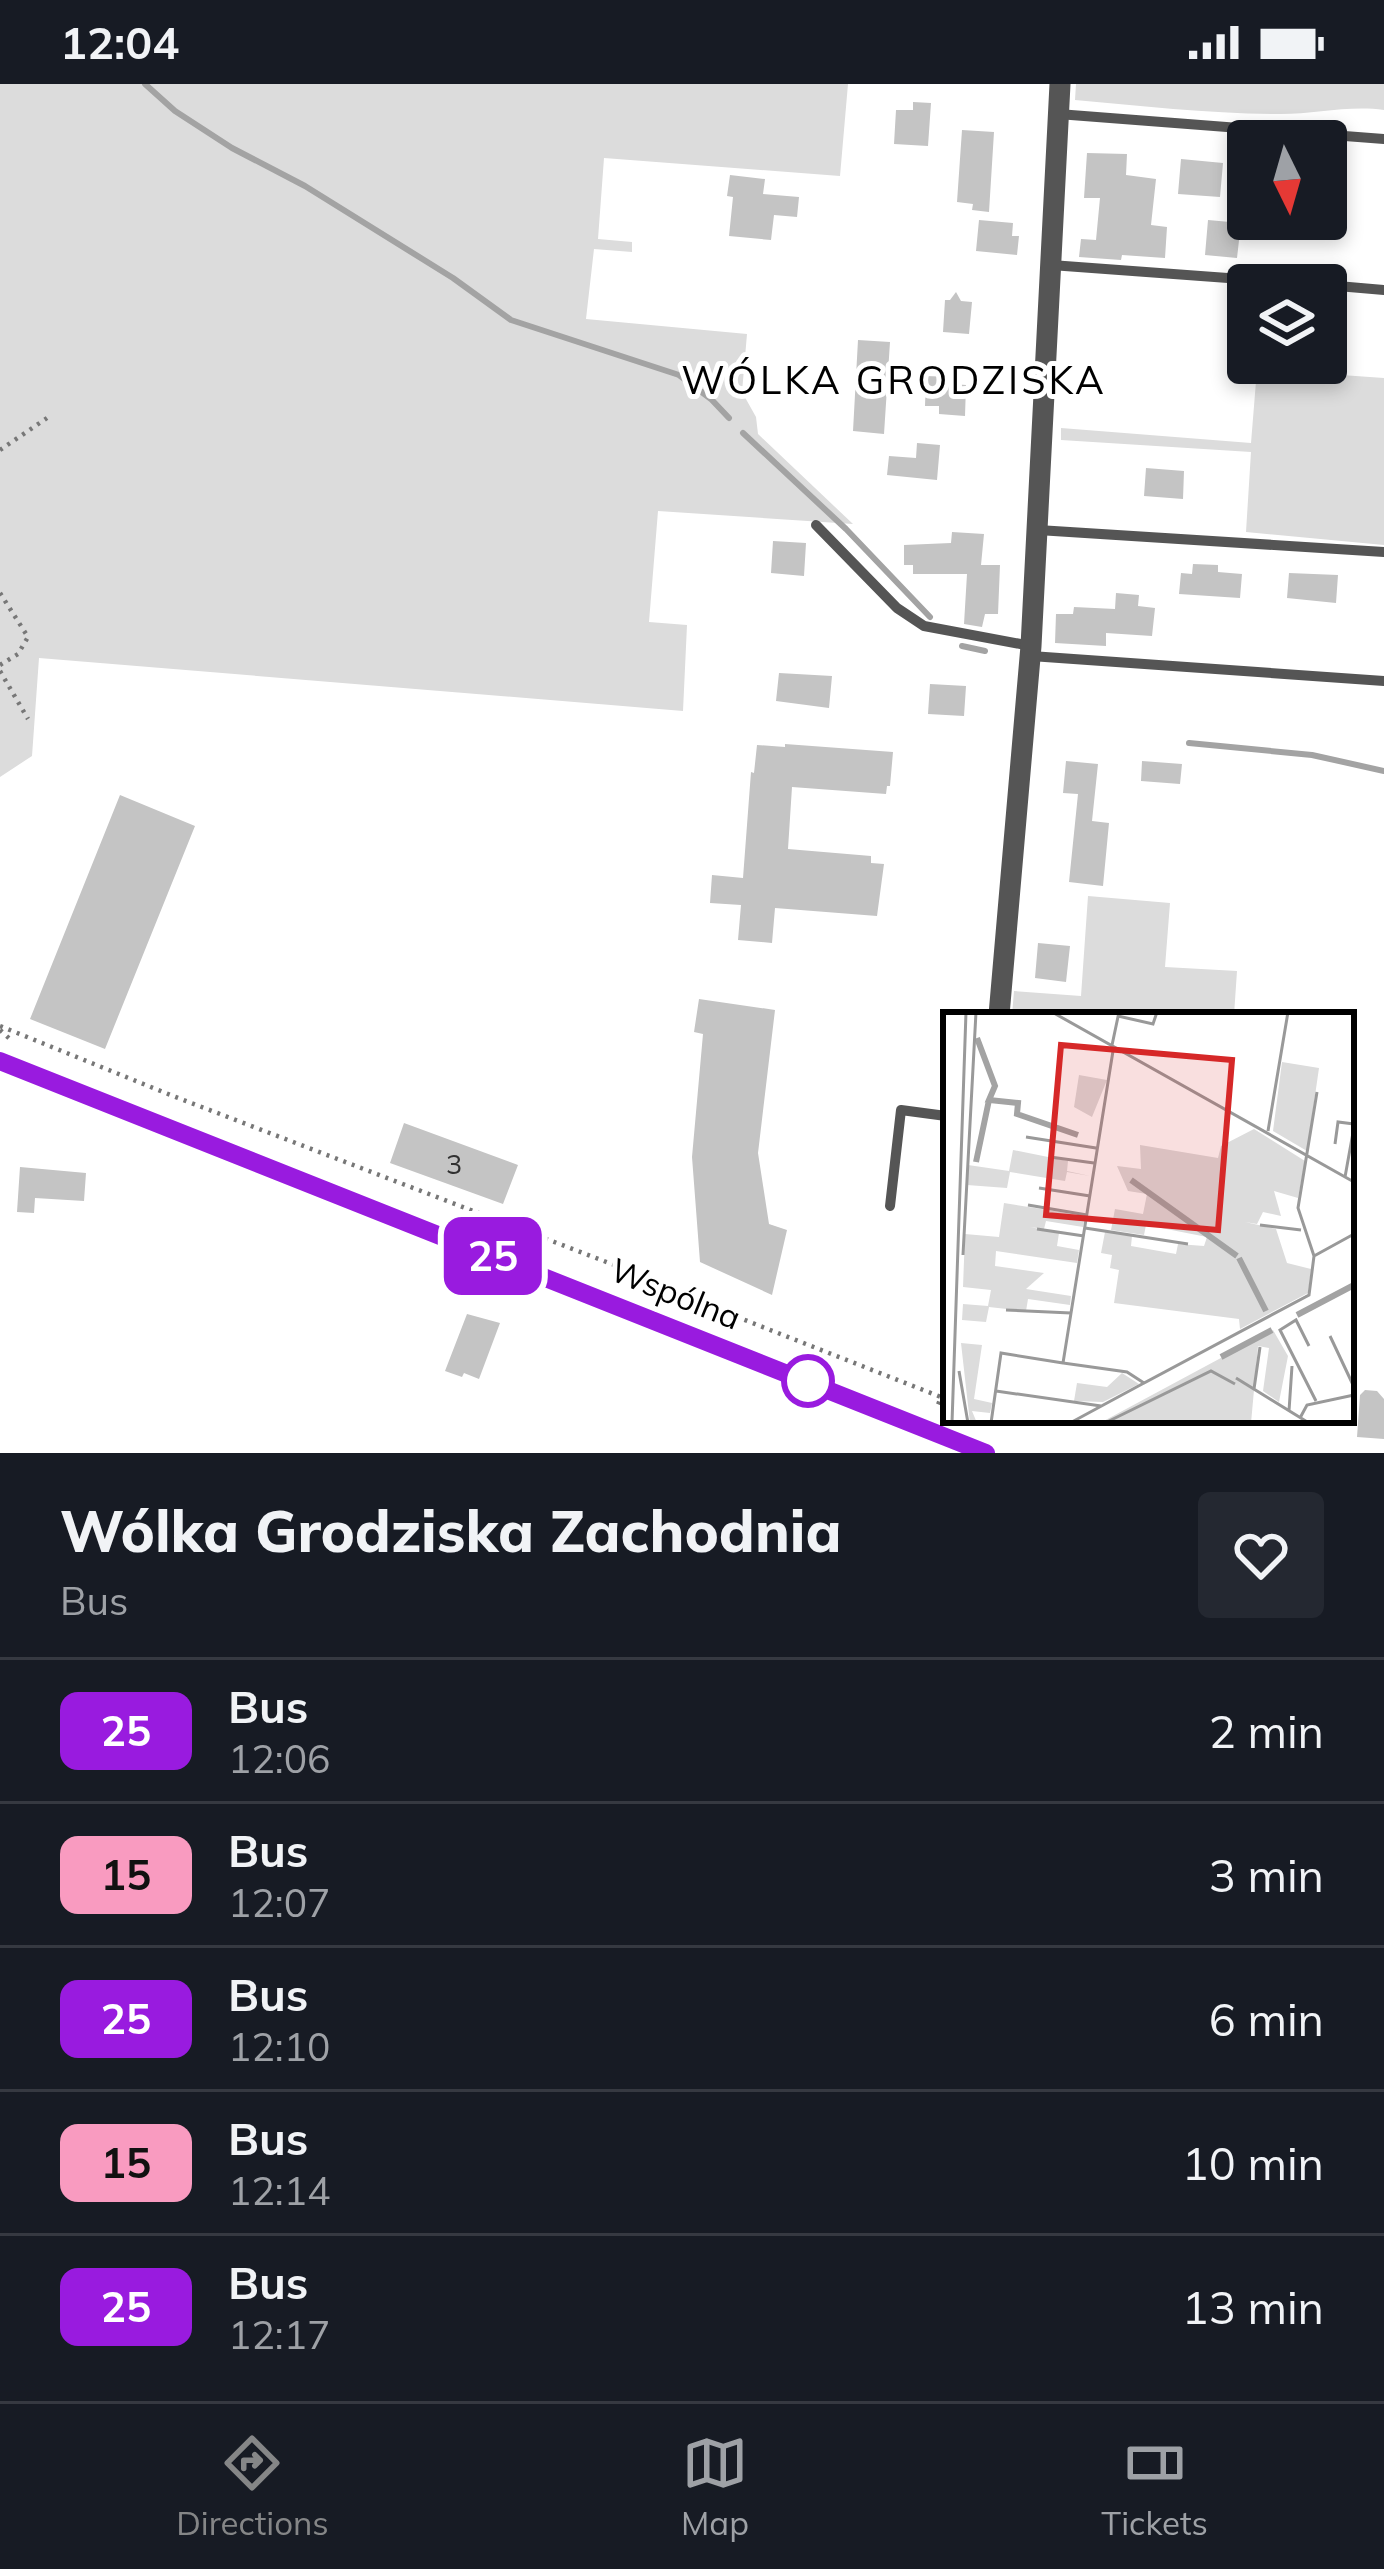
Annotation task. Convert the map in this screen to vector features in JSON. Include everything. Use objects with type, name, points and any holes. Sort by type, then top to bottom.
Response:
[{"type":"street","points":[[999,1012],[1031,651],[1060,84]]},
{"type":"street","name":"Wspólna","points":[[3,1062],[974,1444]]},
{"type":"lane","points":[[1058,114],[1384,139]]},
{"type":"lane","points":[[1050,265],[1227,278]]},
{"type":"lane","points":[[1347,287],[1384,290]]},
{"type":"lane","points":[[816,525],[897,608],[924,626],[1031,651],[1384,681]]},
{"type":"lane","points":[[1038,530],[1384,552]]},
{"type":"lane","points":[[890,1205],[901,1110],[943,1116]]},
{"type":"path","points":[[0,450],[47,418]]},
{"type":"path","points":[[0,593],[28,637],[18,654],[0,668],[28,719]]},
{"type":"path","points":[[0,1026],[941,1397],[933,1418]]},
{"type":"shaded area","points":[[0,84],[848,84],[840,176],[604,158],[598,239],[632,242],[632,252],[594,249],[586,319],[747,334],[742,392],[756,417],[758,434],[853,524],[658,511],[649,622],[687,625],[683,711],[39,658],[32,756],[0,777]]},
{"type":"shaded area","points":[[1076,84],[1384,84],[1384,110],[1281,114],[1178,109],[1075,100]]},
{"type":"shaded area","points":[[1347,375],[1384,378],[1384,545],[1246,532],[1251,452],[1061,440],[1061,428],[1251,443],[1256,384],[1347,384]]},
{"type":"shaded area","points":[[1088,896],[1170,903],[1165,967],[1237,971],[1234,1012],[1012,1012],[1014,991],[1081,996]]},
{"type":"building","points":[[913,102],[931,103],[928,146],[894,144],[896,110],[913,110]]},
{"type":"building","points":[[962,130],[994,132],[989,212],[957,202]]},
{"type":"building","points":[[1087,153],[1127,154],[1126,175],[1156,179],[1151,225],[1167,227],[1165,258],[1079,257],[1081,239],[1096,240],[1100,198],[1084,198]]},
{"type":"building","points":[[1181,159],[1223,163],[1220,197],[1178,194]]},
{"type":"building","points":[[730,175],[765,179],[763,194],[799,197],[797,217],[774,215],[771,240],[729,236]]},
{"type":"building","points":[[979,220],[1013,223],[1012,236],[1019,236],[1017,255],[976,251]]},
{"type":"building","points":[[1208,220],[1227,222],[1227,240],[1239,240],[1237,258],[1205,255]]},
{"type":"building","points":[[956,292],[961,301],[972,302],[969,334],[943,332],[945,300]]},
{"type":"building","points":[[858,340],[890,342],[884,434],[853,431]]},
{"type":"building","points":[[926,376],[953,377],[953,384],[966,385],[965,416],[939,414],[939,406],[925,406]]},
{"type":"building","points":[[917,443],[940,445],[937,480],[887,475],[889,456],[916,458]]},
{"type":"building","points":[[1146,468],[1184,471],[1183,499],[1144,496]]},
{"type":"building","points":[[952,532],[984,534],[981,565],[1000,565],[998,614],[985,614],[982,627],[964,624],[967,574],[913,574],[913,565],[904,565],[904,545],[951,543]]},
{"type":"building","points":[[773,541],[806,543],[804,576],[771,573]]},
{"type":"building","points":[[1193,564],[1218,565],[1218,572],[1242,574],[1240,598],[1179,594],[1181,573],[1192,574]]},
{"type":"building","points":[[1289,573],[1338,575],[1336,603],[1287,598]]},
{"type":"building","points":[[1116,593],[1139,595],[1138,606],[1155,608],[1152,636],[1106,633],[1106,646],[1055,643],[1056,614],[1073,614],[1074,607],[1115,609]]},
{"type":"building","points":[[779,673],[832,676],[829,708],[776,701]]},
{"type":"building","points":[[930,684],[966,686],[964,716],[928,714]]},
{"type":"building","points":[[757,745],[893,752],[886,794],[792,787],[788,849],[871,856],[871,863],[884,864],[877,916],[775,908],[772,943],[738,940],[741,905],[710,903],[712,875],[743,878]]},
{"type":"building","points":[[1066,761],[1098,764],[1092,821],[1109,823],[1103,886],[1069,882],[1078,794],[1063,793]]},
{"type":"building","points":[[1142,761],[1182,764],[1180,784],[1141,781]]},
{"type":"building","points":[[120,795],[195,826],[105,1049],[30,1019]]},
{"type":"building","points":[[1038,943],[1070,946],[1066,982],[1035,978]]},
{"type":"building","points":[[699,999],[775,1010],[758,1153],[769,1224],[787,1230],[772,1295],[700,1262],[692,1157],[703,1034],[694,1032]]},
{"type":"building","points":[[404,1123],[518,1165],[503,1204],[390,1163]]},
{"type":"building","points":[[20,1167],[86,1173],[84,1201],[35,1198],[34,1213],[17,1212]]},
{"type":"building","points":[[467,1314],[500,1323],[479,1379],[445,1371]]},
{"type":"building","points":[[1365,1390],[1377,1391],[1384,1399],[1384,1439],[1357,1437],[1360,1395]]},
{"type":"waterway","points":[[145,84],[175,111],[232,148],[305,186],[511,320],[679,375],[729,418]]},
{"type":"waterway","points":[[743,433],[846,529],[930,617]]},
{"type":"waterway","points":[[962,646],[985,651]]},
{"type":"waterway","points":[[1189,743],[1312,755],[1384,771]]},
{"type":"bus line","name":"25","points":[[0,1061],[986,1453]]},
{"type":"district","name":"WÓLKA GRODZISKA","points":[[894,379]]}]
